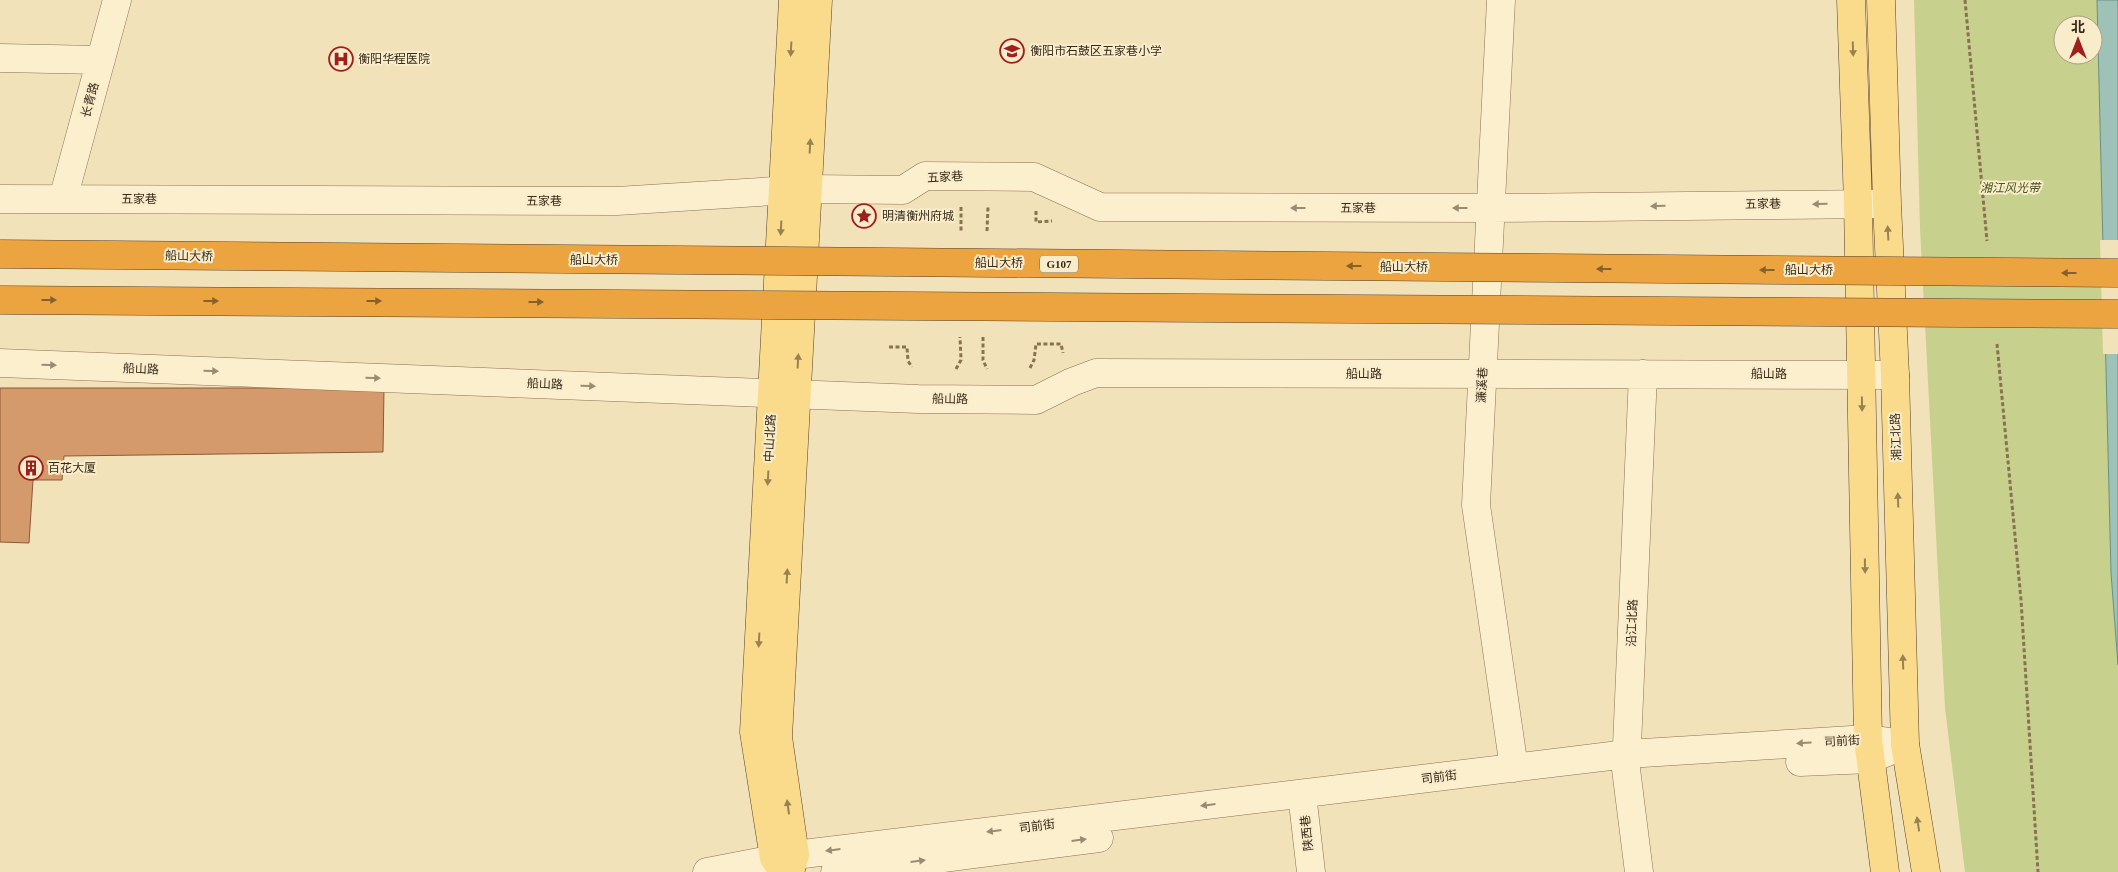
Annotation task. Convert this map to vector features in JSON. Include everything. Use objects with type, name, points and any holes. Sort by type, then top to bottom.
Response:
[{"type":"highway","name":"船山大桥","points":[[0,254],[2118,273]]},
{"type":"highway","points":[[0,300],[2118,314]]},
{"type":"main road","name":"中山北路","points":[[786,864],[754,732],[784,394],[795,190],[794,0]]},
{"type":"main road","name":"中山北路","points":[[795,190],[818,0]]},
{"type":"main road","points":[[1852,0],[1869,749],[1886,872]]},
{"type":"main road","name":"湘江北路","points":[[1881,0],[1887,204],[1895,375],[1905,744],[1926,872]]},
{"type":"street","name":"长青路","points":[[62,199],[117,0]]},
{"type":"street","name":"濂溪巷","points":[[1501,0],[1476,505],[1514,768]]},
{"type":"street","points":[[0,58],[101,60]]},
{"type":"street","name":"五家巷","points":[[0,199],[617,201],[795,190],[902,190],[925,176],[1034,176],[1100,208],[1490,208],[1887,204]]},
{"type":"street","name":"船山路","points":[[0,363],[918,399],[1036,400],[1072,382],[1096,373],[1895,375]]},
{"type":"street","name":"沿江北路","points":[[1640,872],[1626,761],[1643,374]]},
{"type":"street","name":"司前街","points":[[834,872],[1303,802],[1514,768],[1869,749],[1905,744]]},
{"type":"street","name":"司前街","points":[[707,872],[1303,802],[1626,761]]},
{"type":"street","name":"陕西巷","points":[[1303,802],[1311,872]]},
{"type":"path","points":[[1965,0],[1988,246]]},
{"type":"path","points":[[1036,222],[1053,221]]},
{"type":"path","points":[[952,377],[961,360],[960,333]]},
{"type":"path","points":[[983,333],[983,360],[991,377]]},
{"type":"path","points":[[1996,334],[2021,600],[2038,872]]},
{"type":"path","points":[[1027,374],[1034,360],[1036,344],[1060,344]]},
{"type":"path","points":[[889,347],[906,347],[908,361],[914,372]]},
{"type":"green space","name":"湘江风光带","points":[[1914,0],[2097,0],[2097,15],[2053,15],[2053,65],[2099,65],[2111,573],[2118,665],[2118,872],[1965,872],[1945,708],[1920,228]]},
{"type":"water","points":[[2097,0],[2118,0],[2118,665],[2111,573],[2099,65],[2103,65],[2103,15],[2097,15]]},
{"type":"pier","points":[[2100,240],[2118,240],[2118,354],[2103,354]]},
{"type":"building","name":"百花大厦","points":[[0,388],[384,388],[383,452],[64,456],[62,480],[33,480],[29,543],[0,542]]},
{"type":"place","name":"衡阳市石鼓区五家巷小学","points":[[1012,51]]},
{"type":"place","name":"衡阳华程医院","points":[[341,59]]},
{"type":"place","name":"明清衡州府城","points":[[864,216]]},
{"type":"place","name":"百花大厦","points":[[31,468]]}]
